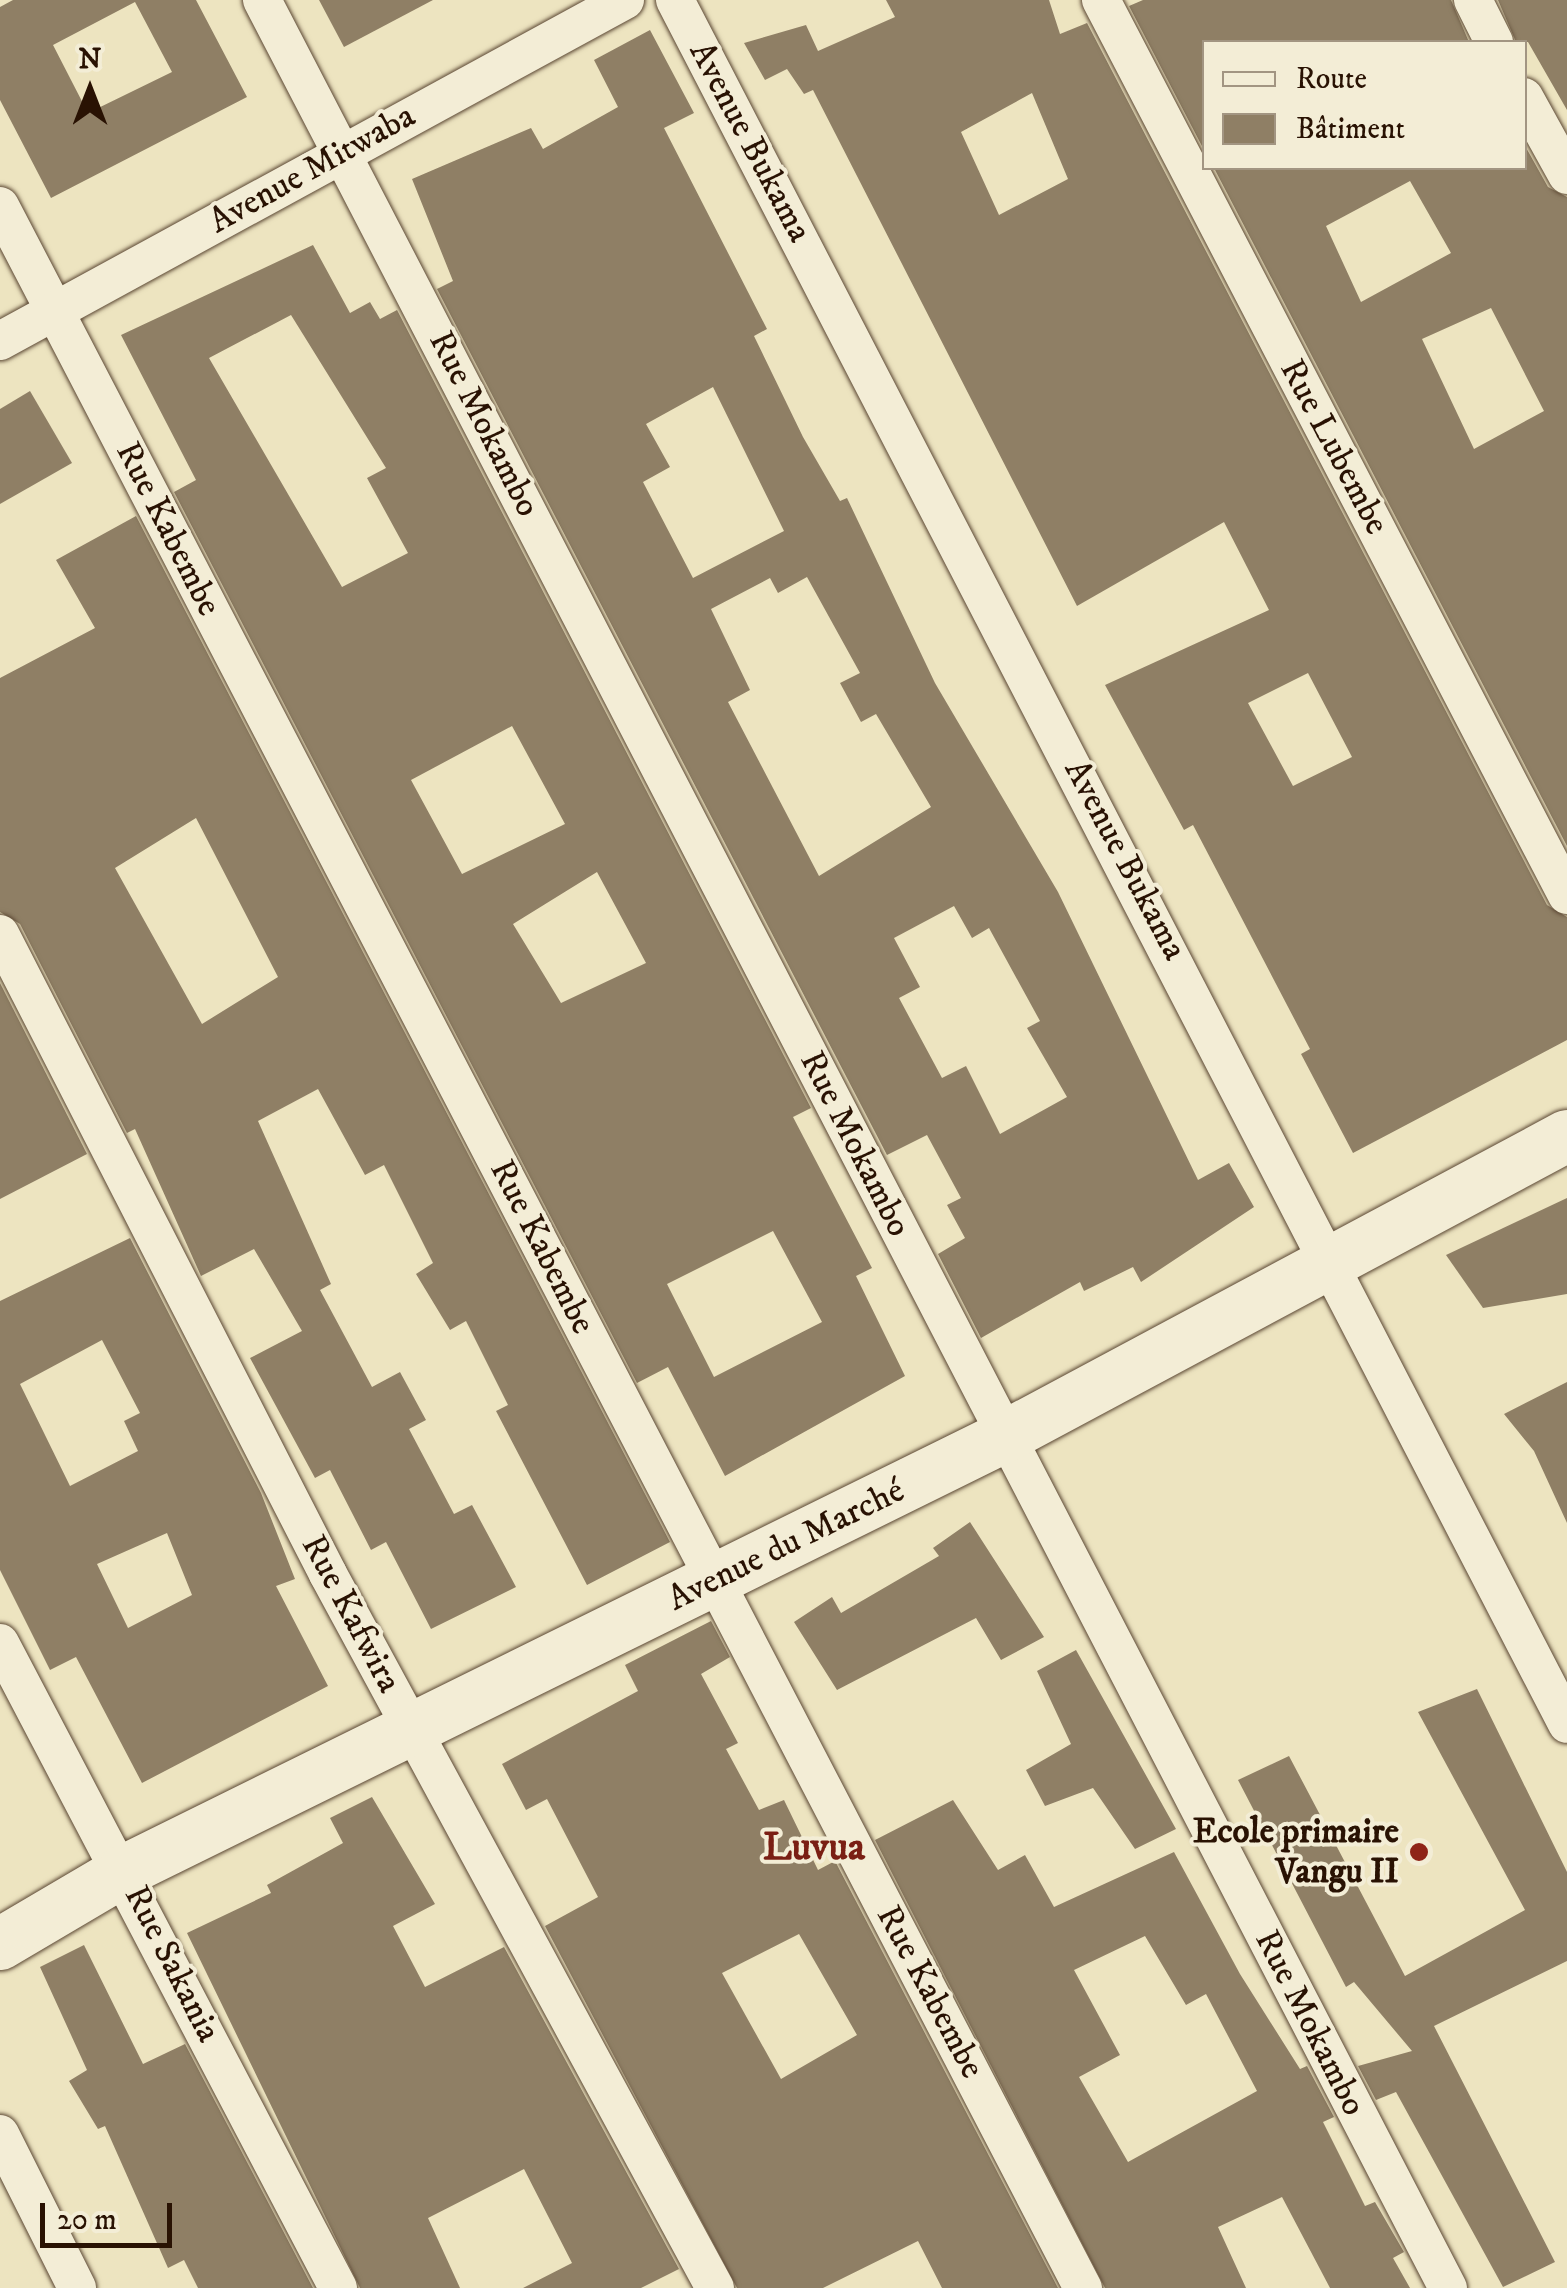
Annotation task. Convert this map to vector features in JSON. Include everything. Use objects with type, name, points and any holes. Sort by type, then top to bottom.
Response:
[{"type":"street","name":"Rue Mokambo","points":[[262,0],[1448,2288]]},
{"type":"street","name":"Avenue Mitwaba","points":[[0,341],[624,0]]},
{"type":"street","name":"Avenue Bukama","points":[[675,0],[1334,1259],[1567,1724]]},
{"type":"street","name":"Rue Lubembe","points":[[1101,0],[1567,895]]},
{"type":"street","points":[[1473,0],[1493,40]]},
{"type":"street","points":[[1527,103],[1567,176]]},
{"type":"street","name":"Rue Kabembe","points":[[0,206],[1084,2288]]},
{"type":"street","name":"Rue Kafwira","points":[[0,934],[412,1730],[715,2288]]},
{"type":"street","name":"Avenue du Marché","points":[[0,1944],[124,1872],[1006,1436],[1567,1136]]},
{"type":"street","name":"Rue Sakania","points":[[0,1643],[124,1872],[338,2288]]},
{"type":"street","points":[[0,2134],[76,2288]]},
{"type":"building","points":[[13,0],[196,0],[247,97],[51,198],[0,100],[0,7]],"holes":[[[135,2],[172,72],[88,113],[53,45]]]},
{"type":"building","points":[[319,0],[433,0],[344,47]]},
{"type":"building","points":[[886,0],[1049,0],[1060,34],[1087,23],[1547,905],[1567,917],[1567,1040],[1353,1153],[1301,1054],[1310,1049],[1193,825],[1184,830],[1105,685],[1269,610],[1224,522],[1077,606],[813,90],[804,94],[787,69],[765,80],[744,43],[806,25],[818,51],[895,17]],"holes":[[[1032,93],[1068,179],[999,215],[961,132]],[[1308,673],[1352,757],[1293,786],[1248,703]]]},
{"type":"building","points":[[1143,0],[1451,0],[1468,40],[1202,40],[1202,146],[1129,6]]},
{"type":"building","points":[[1498,0],[1567,0],[1567,110],[1527,40],[1515,40]]},
{"type":"building","points":[[650,30],[694,113],[664,128],[767,329],[754,336],[803,437],[840,501],[847,498],[935,683],[1058,892],[1198,1180],[1229,1163],[1254,1207],[1141,1282],[1133,1267],[1084,1291],[1080,1282],[981,1338],[938,1254],[965,1238],[947,1205],[961,1198],[927,1135],[887,1155],[437,289],[453,281],[412,179],[531,128],[543,149],[618,107],[594,60]],"holes":[[[713,387],[784,531],[693,578],[643,482],[670,467],[646,424]],[[807,577],[860,673],[840,683],[861,722],[876,714],[931,807],[819,876],[728,702],[750,690],[711,609],[770,578],[778,593]],[[954,906],[972,938],[989,928],[1040,1021],[1027,1028],[1067,1097],[1000,1134],[966,1066],[942,1078],[899,998],[920,987],[894,938]]]},
{"type":"building","points":[[1527,149],[1548,187],[1567,197],[1567,846],[1215,170],[1527,170]],"holes":[[[1410,181],[1451,253],[1361,302],[1326,226]],[[1491,308],[1544,411],[1474,449],[1422,339]]]},
{"type":"building","points":[[313,245],[350,313],[370,302],[380,319],[397,310],[811,1108],[793,1117],[872,1268],[856,1276],[905,1376],[725,1476],[668,1367],[637,1383],[174,492],[196,480],[121,335]],"holes":[[[291,315],[386,468],[367,478],[408,553],[342,587],[209,358]],[[512,726],[565,824],[462,874],[411,780]],[[597,872],[646,963],[561,1003],[513,924]],[[773,1231],[822,1322],[714,1377],[667,1284]]]},
{"type":"building","points":[[30,391],[72,463],[0,504],[0,409]]},
{"type":"building","points":[[136,516],[670,1542],[587,1585],[496,1411],[508,1405],[466,1321],[450,1330],[416,1274],[433,1263],[384,1165],[365,1175],[318,1089],[258,1121],[331,1284],[320,1290],[372,1387],[400,1372],[426,1420],[409,1429],[454,1514],[472,1505],[516,1587],[431,1629],[386,1542],[371,1550],[330,1470],[315,1478],[250,1358],[302,1331],[254,1249],[201,1276],[135,1129],[127,1133],[20,924],[0,912],[0,678],[95,628],[56,560]],"holes":[[[196,818],[278,977],[202,1024],[115,868]]]},
{"type":"building","points":[[0,983],[87,1154],[0,1199]]},
{"type":"building","points":[[1567,1198],[1567,1294],[1483,1308],[1446,1255]]},
{"type":"building","points":[[130,1238],[261,1493],[295,1579],[276,1586],[328,1686],[142,1783],[76,1657],[50,1670],[0,1570],[0,1301]],"holes":[[[102,1340],[140,1413],[124,1421],[138,1451],[70,1486],[20,1384]],[[167,1533],[192,1595],[128,1628],[97,1564]]]},
{"type":"building","points":[[1567,1382],[1567,1523],[1534,1451],[1504,1414]]},
{"type":"building","points":[[970,1522],[1044,1637],[1001,1660],[976,1618],[837,1690],[794,1622],[832,1597],[841,1613],[939,1556],[933,1548]]},
{"type":"building","points":[[711,1621],[730,1657],[701,1674],[738,1743],[726,1749],[759,1810],[784,1800],[818,1870],[835,1861],[1058,2288],[942,2288],[918,2241],[823,2288],[737,2288],[545,1926],[598,1897],[547,1799],[526,1810],[502,1764],[638,1691],[625,1665]],"holes":[[[799,1934],[857,2035],[781,2079],[722,1973]]]},
{"type":"building","points":[[1076,1650],[1176,1829],[1135,1849],[1093,1788],[1045,1806],[1026,1770],[1071,1744],[1037,1671]]},
{"type":"building","points":[[1477,1689],[1567,1872],[1567,1961],[1434,2026],[1555,2262],[1503,2287],[1396,2092],[1376,2100],[1358,2066],[1412,2051],[1354,1982],[1346,1987],[1238,1780],[1289,1756],[1405,1976],[1525,1910],[1418,1712]]},
{"type":"building","points":[[372,1797],[435,1904],[393,1926],[425,1987],[504,1947],[679,2269],[641,2288],[523,2288],[572,2263],[524,2169],[428,2218],[460,2288],[360,2288],[187,1933],[271,1893],[267,1885],[343,1843],[330,1818]]},
{"type":"building","points":[[953,1800],[998,1870],[1025,1855],[1054,1907],[1174,1852],[1240,1974],[1300,2069],[1307,2066],[1334,2117],[1323,2122],[1365,2206],[1375,2202],[1404,2252],[1393,2258],[1410,2288],[1330,2288],[1282,2197],[1218,2227],[1246,2288],[1105,2288],[875,1840]],"holes":[[[1145,1936],[1186,2005],[1206,1994],[1257,2091],[1128,2162],[1079,2077],[1120,2055],[1074,1970]]]},
{"type":"building","points":[[84,1945],[143,2064],[185,2044],[313,2288],[198,2288],[184,2260],[168,2268],[105,2126],[98,2129],[69,2081],[87,2070],[40,1967]]},
{"type":"place","name":"Ecole primaire Vangu II","points":[[1419,1852]]},
{"type":"district","name":"Luvua","points":[[814,1848]]}]
